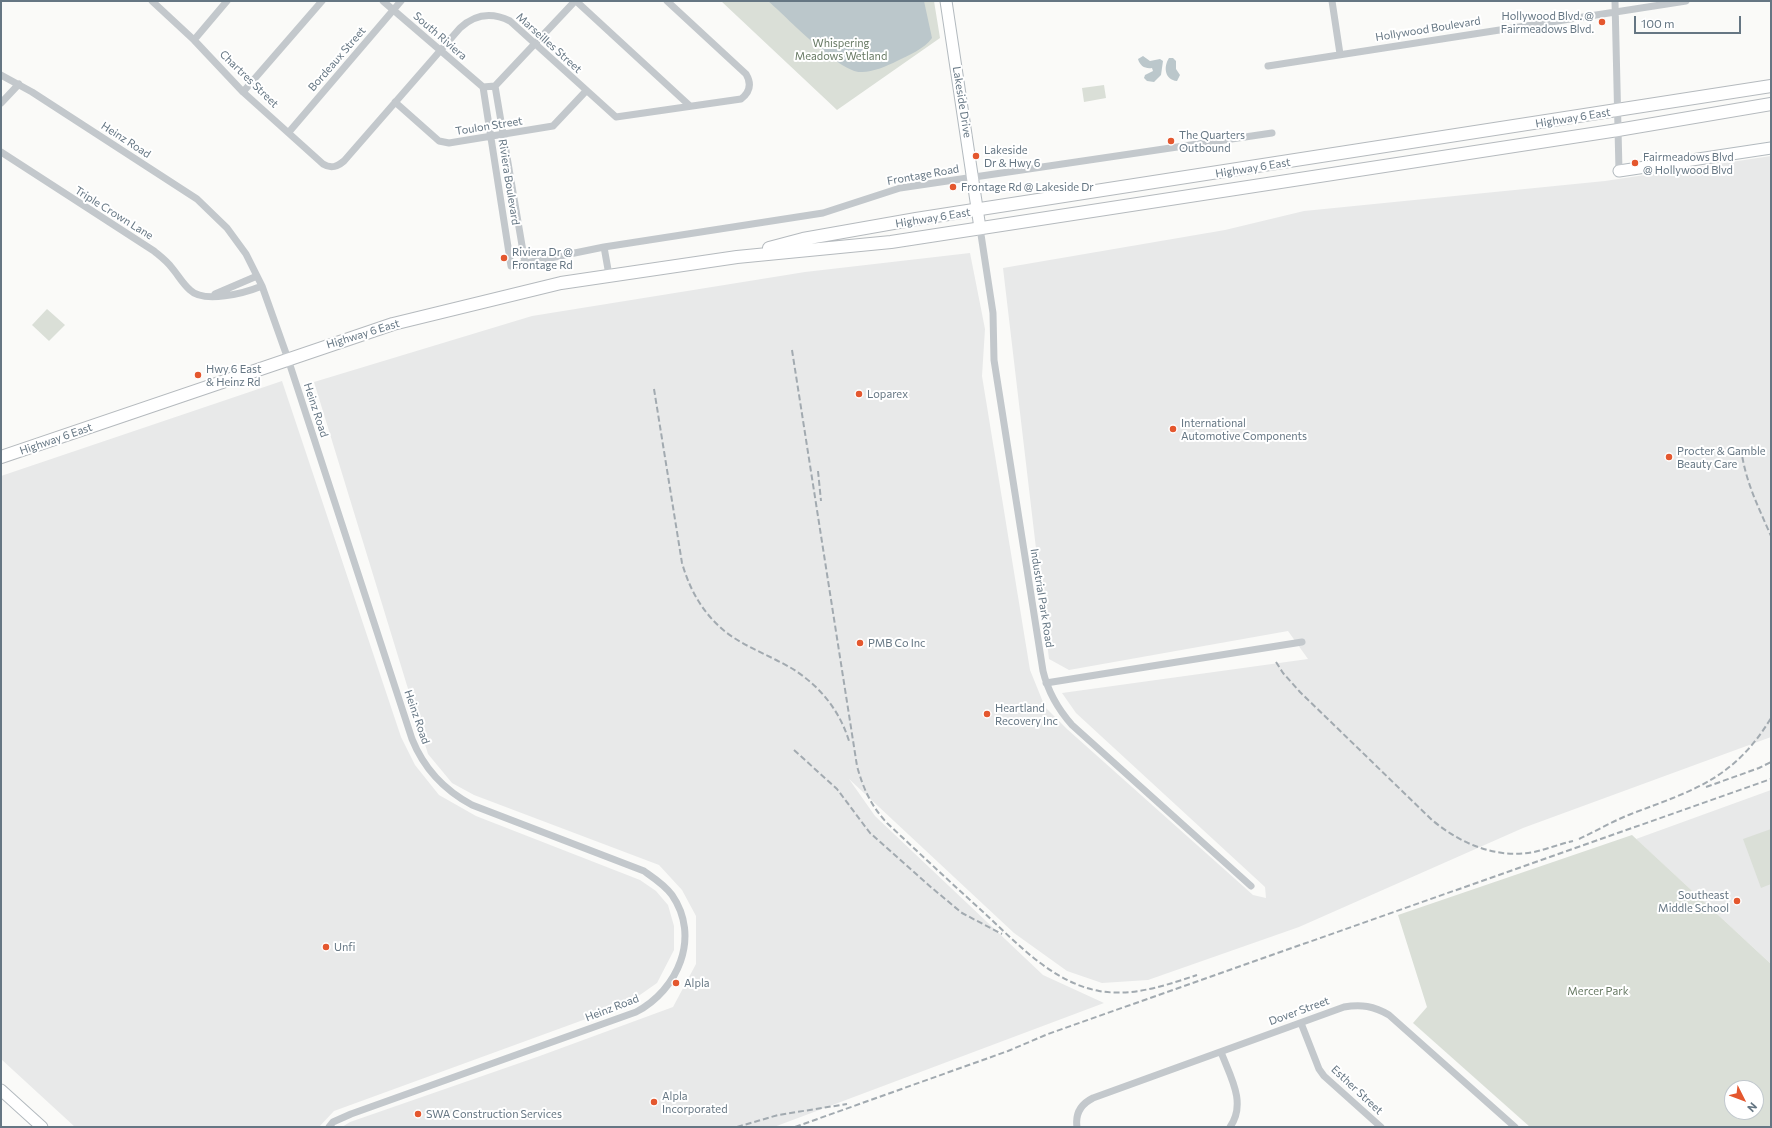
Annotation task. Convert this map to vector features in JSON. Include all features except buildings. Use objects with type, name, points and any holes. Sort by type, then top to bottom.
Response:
[{"type":"main road","name":"Highway 6 East","points":[[737,257],[803,239],[1618,112],[1771,86]]},
{"type":"main road","name":"Highway 6 East","points":[[1,457],[288,358],[415,319],[526,291],[609,275],[737,257],[890,242],[1618,130],[1771,104]]},
{"type":"street","name":"Chartres Street","points":[[152,1],[194,40],[243,92],[323,164],[328,167],[334,167]]},
{"type":"street","points":[[194,40],[227,1]]},
{"type":"street","points":[[243,92],[322,1]]},
{"type":"street","name":"South Riviera","points":[[383,1],[483,88]]},
{"type":"street","name":"Bordeaux Street","points":[[289,132],[402,1]]},
{"type":"street","points":[[483,88],[495,86],[575,1],[690,106]]},
{"type":"street","name":"Marseilles Street","points":[[334,167],[344,161],[465,23],[476,17],[488,15],[502,17],[510,21],[616,117],[741,99],[749,89],[749,79],[746,74],[666,1]]},
{"type":"street","name":"Lakeside Drive","points":[[946,1],[980,228]]},
{"type":"street","points":[[1332,1],[1340,54]]},
{"type":"street","points":[[1615,1],[1614,12],[1619,171],[1771,148]]},
{"type":"street","name":"Hollywood Boulevard","points":[[1268,66],[1686,1]]},
{"type":"street","name":"Heinz Road","points":[[1,75],[19,84],[197,199],[218,217],[236,240],[258,276],[262,286],[288,358],[412,739],[430,773],[449,791],[472,805],[644,871],[664,885],[680,910],[686,937],[683,958],[675,977],[666,990],[646,1007],[636,1012],[351,1114],[333,1122],[329,1127]]},
{"type":"street","points":[[1,103],[19,84]]},
{"type":"street","name":"Riviera Boulevard","points":[[495,86],[525,263]]},
{"type":"street","name":"Riviera Boulevard","points":[[483,88],[511,266],[604,247]]},
{"type":"street","name":"Toulon Street","points":[[395,102],[439,141],[444,143],[504,135],[553,126],[586,91]]},
{"type":"street","name":"Frontage Road","points":[[604,247],[823,213],[900,188],[1272,133]]},
{"type":"street","name":"Triple Crown Lane","points":[[1,152],[154,251],[171,266],[195,294],[209,296],[241,294],[262,286]]},
{"type":"street","name":"Industrial Park Road","points":[[980,228],[993,313],[994,360],[1046,683],[1054,702],[1072,725],[1251,886]]},
{"type":"street","points":[[604,247],[609,275]]},
{"type":"street","points":[[209,296],[258,276]]},
{"type":"street","points":[[1046,683],[1302,642]]},
{"type":"street","name":"Dover Street","points":[[1077,1127],[1080,1108],[1093,1098],[1301,1022],[1352,1005],[1366,1006],[1381,1010],[1389,1015],[1515,1127]]},
{"type":"street","name":"Esther Street","points":[[1301,1022],[1319,1069],[1324,1076],[1381,1127]]},
{"type":"street","points":[[1221,1052],[1238,1100],[1237,1112],[1230,1127]]},
{"type":"street","points":[[1,1090],[42,1127]]},
{"type":"shaded area","points":[[768,1],[924,1],[932,38],[929,42],[916,51],[884,67],[866,72],[852,70],[827,54]]},
{"type":"shaded area","points":[[1143,56],[1150,61],[1160,59],[1163,61],[1161,75],[1154,82],[1147,81],[1144,78],[1145,75],[1153,71],[1152,68],[1147,68],[1140,64],[1138,59]]},
{"type":"shaded area","points":[[1169,58],[1173,58],[1176,61],[1176,69],[1180,75],[1177,81],[1170,78],[1166,72],[1166,65]]},
{"type":"shaded area","points":[[1771,156],[1771,737],[1523,828],[1299,927],[1148,980],[1102,983],[1067,971],[1014,933],[849,779],[875,816],[1043,975],[1104,1003],[774,1127],[342,1127],[350,1122],[537,1057],[673,1007],[696,964],[696,916],[682,890],[659,865],[474,795],[452,783],[428,754],[314,382],[532,316],[805,272],[970,253],[985,329],[982,376],[1030,670],[1045,707],[1067,729],[1253,895],[1266,898],[1265,887],[1076,713],[1062,693],[1308,659],[1288,631],[1069,670],[1049,659],[1003,268],[1225,230],[1304,211],[1605,181]]},
{"type":"shaded area","points":[[282,381],[401,737],[415,765],[439,795],[476,816],[640,880],[656,891],[668,905],[674,926],[674,950],[657,983],[627,1004],[334,1111],[319,1127],[75,1127],[1,1059],[1,476]]},
{"type":"shaded area","name":"Southeast Middle School","points":[[1771,790],[1771,964],[1636,839]]},
{"type":"green space","name":"Whispering Meadows Wetland","points":[[721,1],[934,1],[940,38],[837,110]]},
{"type":"green space","points":[[1104,85],[1106,98],[1084,102],[1082,88]]},
{"type":"green space","points":[[47,309],[65,325],[49,341],[32,325]]},
{"type":"green space","points":[[1771,829],[1771,884],[1761,888],[1743,839]]},
{"type":"green space","name":"Mercer Park","points":[[1632,835],[1771,964],[1771,1127],[1530,1127],[1413,1023],[1427,1007],[1398,915]]},
{"type":"railway","points":[[792,350],[857,766],[865,789],[876,810],[887,823],[1021,947],[1050,970],[1065,979],[1099,991],[1124,992],[1150,989],[1197,975]]},
{"type":"railway","points":[[654,389],[682,563],[694,593],[711,618],[727,633],[802,675],[813,684],[831,704],[849,741]]},
{"type":"railway","points":[[1741,448],[1749,482],[1771,536]]},
{"type":"railway","points":[[818,471],[821,501]]},
{"type":"railway","points":[[1276,662],[1283,673],[1300,692],[1443,829],[1467,843],[1480,848],[1506,853],[1520,854],[1534,852],[1573,841]]},
{"type":"railway","points":[[1579,839],[1624,817],[1693,789],[1711,780],[1727,769],[1742,755],[1757,739],[1771,718]]},
{"type":"railway","points":[[794,750],[837,789],[870,833],[932,888],[962,913],[1002,934]]},
{"type":"railway","points":[[1706,787],[1759,768],[1771,762]]},
{"type":"railway","points":[[795,1127],[1008,1051],[1048,1034],[1771,779]]},
{"type":"railway","points":[[737,1127],[778,1115],[847,1104]]},
{"type":"place","name":"Hollywood Blvd. @ Fairmeadows Blvd.","points":[[1602,22]]},
{"type":"place","name":"The Quarters Outbound","points":[[1171,141]]},
{"type":"place","name":"Lakeside Dr & Hwy 6","points":[[976,156]]},
{"type":"place","name":"Fairmeadows Blvd @ Hollywood Blvd","points":[[1635,163]]},
{"type":"place","name":"Frontage Rd @ Lakeside Dr","points":[[953,187]]},
{"type":"place","name":"Riviera Dr @ Frontage Rd","points":[[504,258]]},
{"type":"place","name":"Hwy 6 East & Heinz Rd","points":[[198,375]]},
{"type":"place","name":"Loparex","points":[[859,394]]},
{"type":"place","name":"International Automotive Components","points":[[1173,429]]},
{"type":"place","name":"Procter & Gamble Beauty Care","points":[[1669,457]]},
{"type":"place","name":"PMB Co Inc","points":[[860,643]]},
{"type":"place","name":"Heartland Recovery Inc","points":[[987,714]]},
{"type":"place","name":"Southeast Middle School","points":[[1737,901]]},
{"type":"place","name":"Unfi","points":[[326,947]]},
{"type":"place","name":"Alpla","points":[[676,983]]},
{"type":"place","name":"Alpla Incorporated","points":[[654,1102]]},
{"type":"place","name":"SWA Construction Services","points":[[418,1114]]}]
